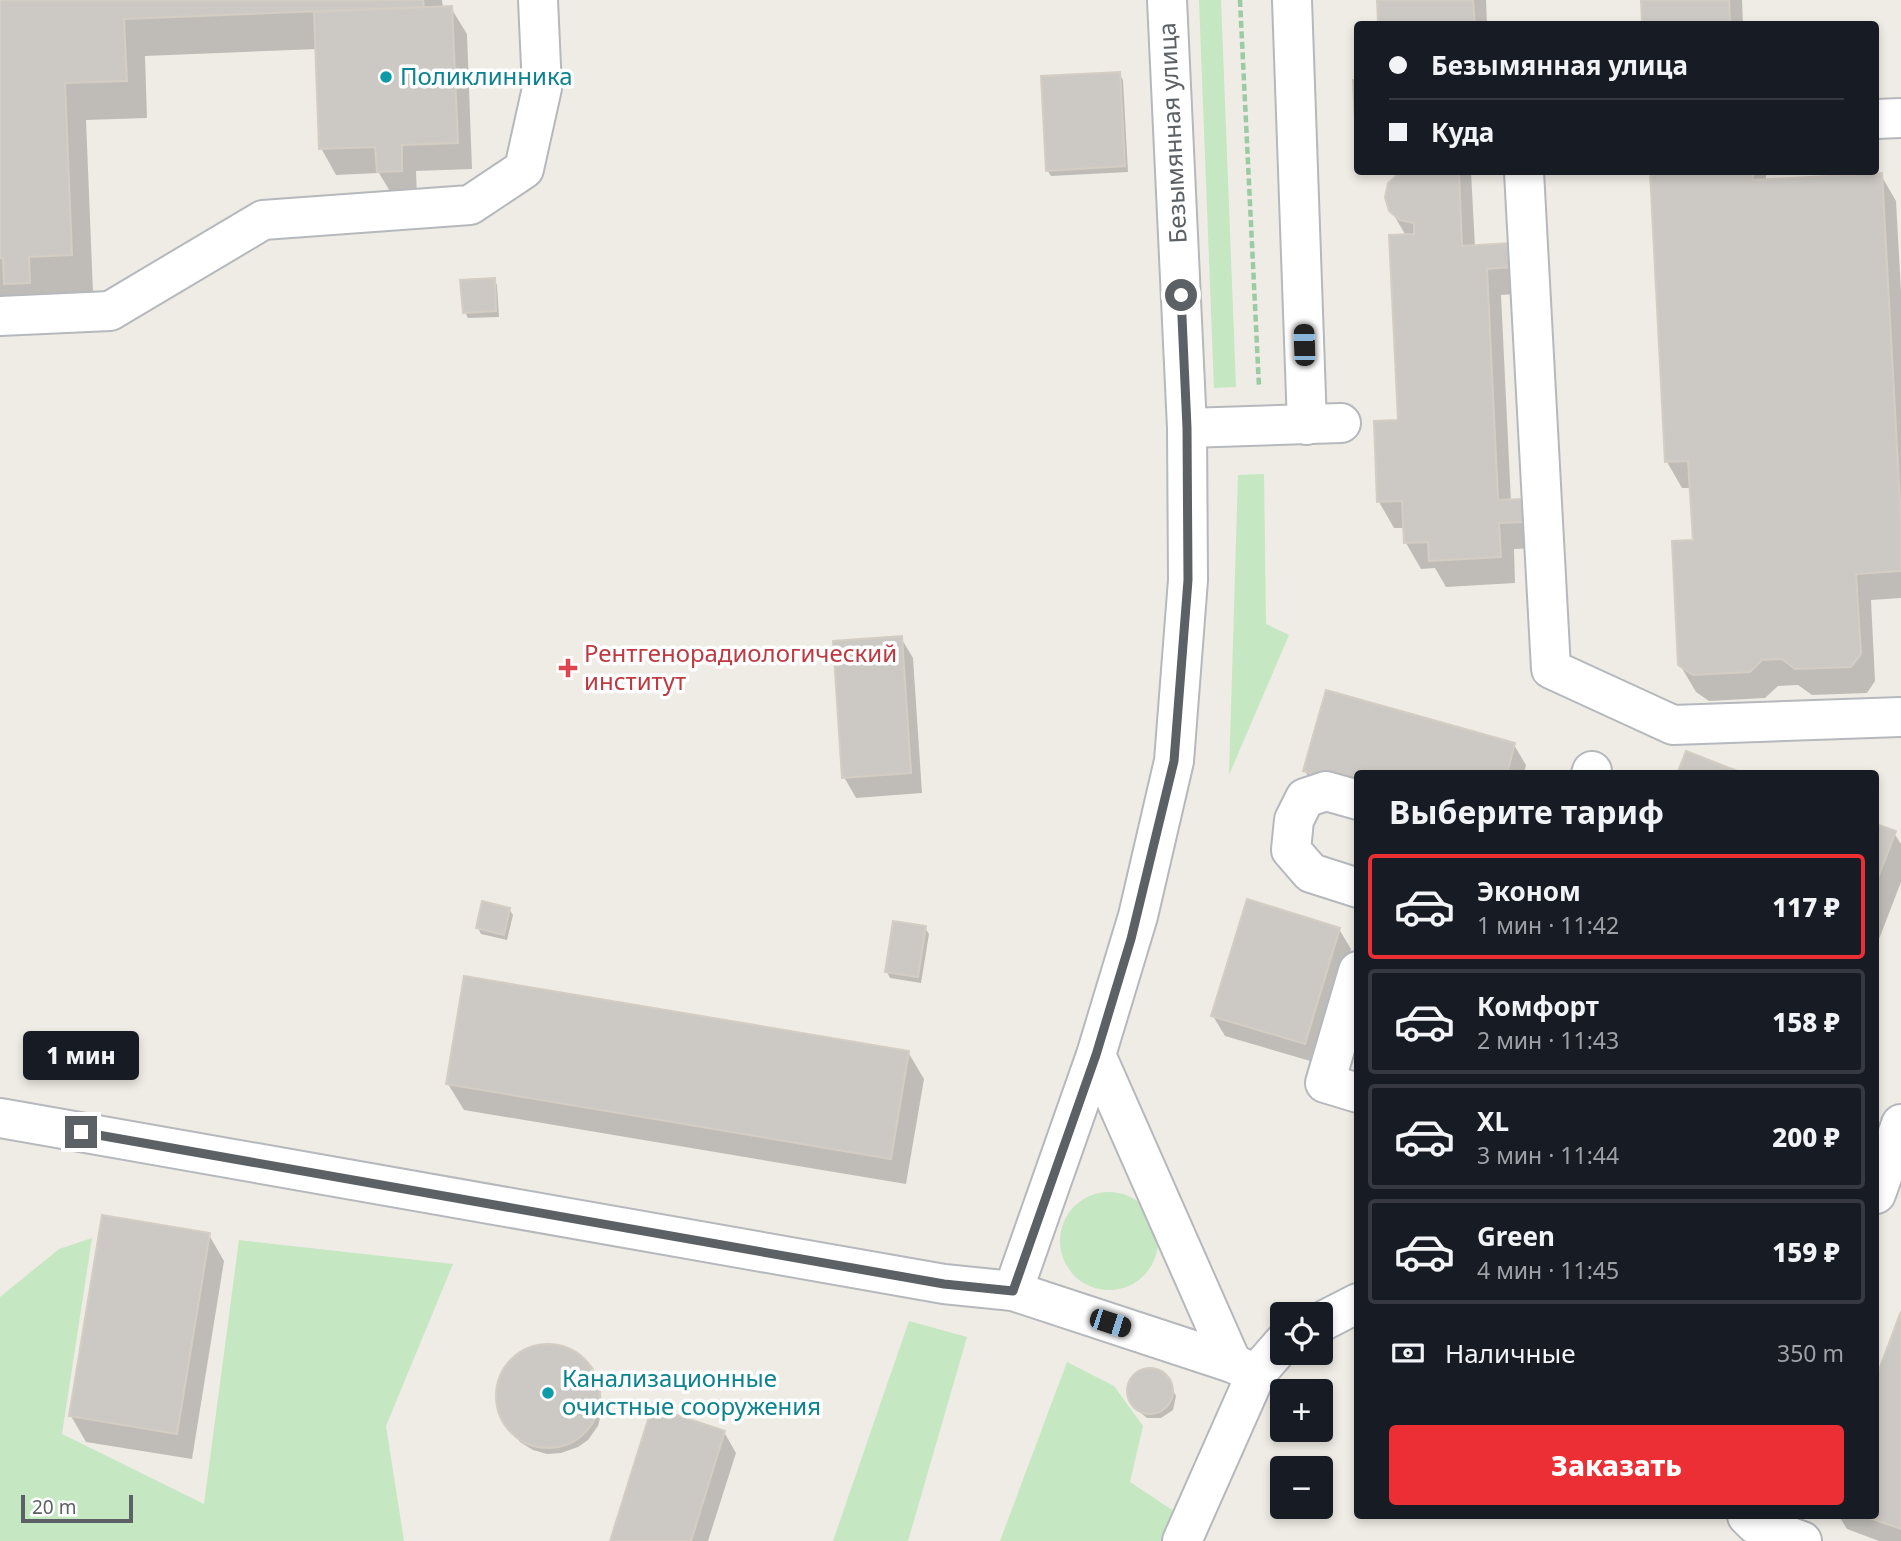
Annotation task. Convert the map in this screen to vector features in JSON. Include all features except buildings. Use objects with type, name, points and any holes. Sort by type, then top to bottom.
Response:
[{"type":"street","points":[[0,316],[110,311],[263,220],[470,205],[524,169],[541,88],[538,0]]},
{"type":"street","name":"Безымянная улица","points":[[1013,1291],[1096,1055],[1138,916],[1174,761],[1188,580],[1187,428],[1167,0]]},
{"type":"street","points":[[1187,428],[1324,424],[1292,0]]},
{"type":"street","points":[[1879,119],[1901,118]]},
{"type":"street","points":[[1524,175],[1551,669],[1673,725],[1901,717]]},
{"type":"street","points":[[1354,799],[1326,791],[1305,798],[1294,820],[1291,850],[1311,873],[1354,887]]},
{"type":"street","points":[[1354,985],[1325,1083],[1354,1092]]},
{"type":"street","points":[[1096,1055],[1244,1369]]},
{"type":"street","points":[[0,1118],[944,1284],[1013,1291],[1244,1369]]},
{"type":"street","points":[[1879,1186],[1901,1124]]},
{"type":"street","points":[[1333,1316],[1354,1305]]},
{"type":"street","points":[[1182,1541],[1244,1369],[1270,1352]]},
{"type":"street","points":[[1752,1524],[1802,1541]]},
{"type":"green space","points":[[1199,0],[1221,0],[1236,387],[1214,388]]},
{"type":"green space","points":[[1264,474],[1266,624],[1289,635],[1229,775],[1238,475]]},
{"type":"green space","points":[[1109,1192],[1128,1196],[1143,1207],[1154,1222],[1158,1241],[1154,1260],[1143,1275],[1128,1286],[1109,1290],[1090,1286],[1075,1275],[1064,1260],[1060,1241],[1064,1222],[1075,1207],[1090,1196]]},
{"type":"green space","points":[[92,1238],[62,1434],[204,1504],[239,1240],[453,1264],[386,1426],[404,1541],[0,1541],[0,1297],[59,1249]]},
{"type":"green space","points":[[909,1321],[967,1337],[908,1541],[833,1541]]},
{"type":"green space","points":[[1067,1362],[1114,1386],[1143,1426],[1130,1482],[1192,1523],[1183,1541],[1000,1541]]},
{"type":"place","name":"Поликлинника","points":[[386,77]]},
{"type":"place","name":"Рентгенорадиологический институт","points":[[568,668]]},
{"type":"place","name":"Канализационные очистные сооружения","points":[[548,1393]]},
{"type":"route","points":[[81,1132],[944,1284],[1013,1291],[1096,1055],[1138,916],[1174,761],[1188,580],[1187,428],[1181,295]]}]
